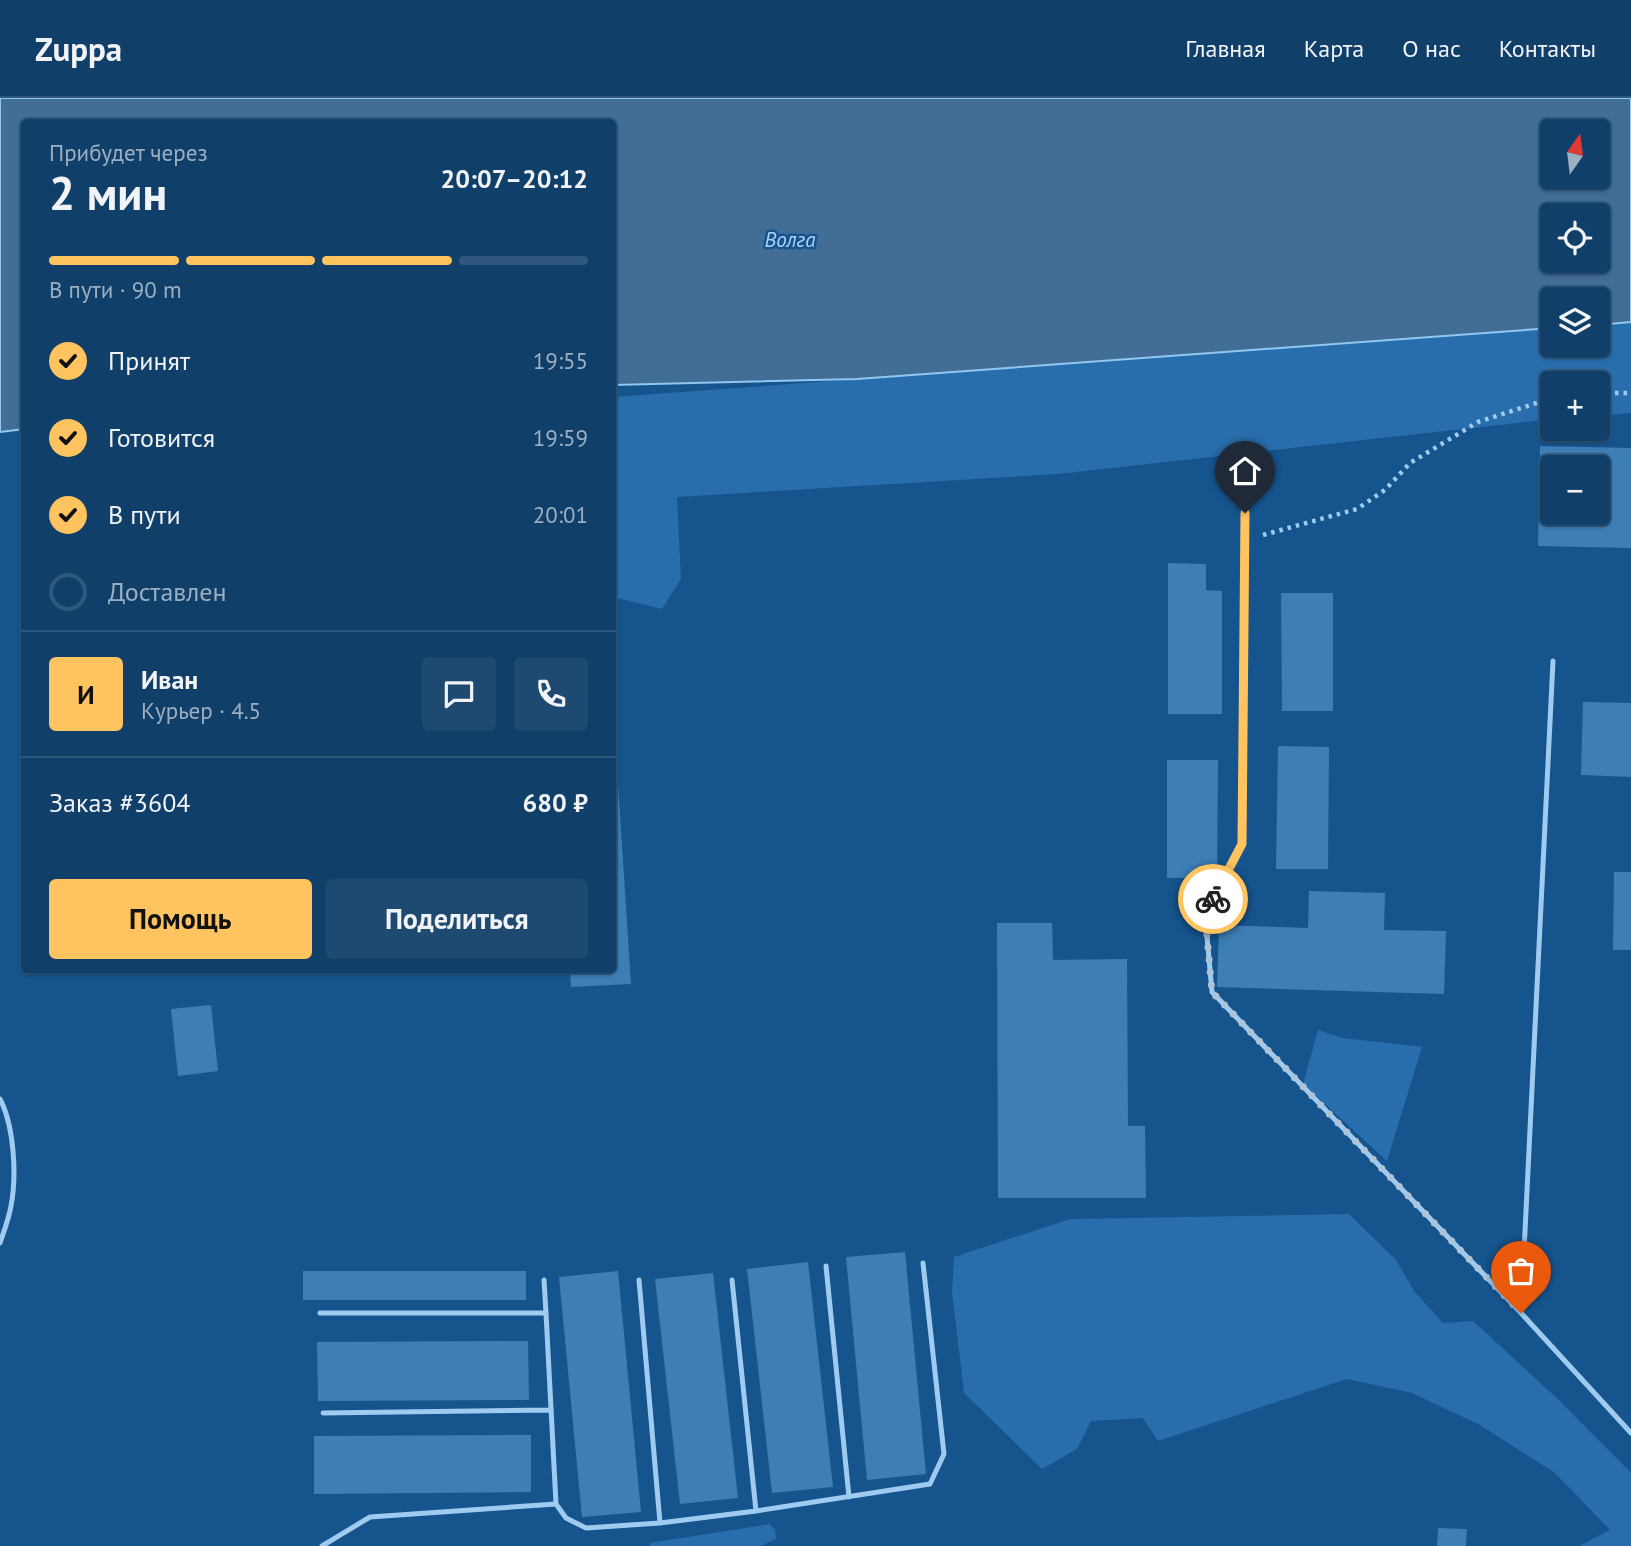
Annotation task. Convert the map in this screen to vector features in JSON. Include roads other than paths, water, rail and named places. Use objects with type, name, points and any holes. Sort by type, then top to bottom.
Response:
[{"type":"lane","points":[[1245,513],[1242,844],[1205,914],[1212,992],[1521,1313],[1631,1433]]},
{"type":"lane","points":[[1521,1313],[1553,661]]},
{"type":"lane","points":[[0,1099],[8,1114],[13,1164],[11,1206],[0,1242]]},
{"type":"lane","points":[[544,1280],[556,1504],[566,1518],[586,1528],[660,1523],[756,1511],[930,1484],[944,1454],[923,1263]]},
{"type":"lane","points":[[826,1266],[849,1497]]},
{"type":"lane","points":[[639,1280],[660,1523]]},
{"type":"lane","points":[[732,1280],[756,1511]]},
{"type":"lane","points":[[320,1313],[546,1313]]},
{"type":"lane","points":[[323,1413],[551,1410]]},
{"type":"lane","points":[[322,1546],[370,1517],[556,1504]]},
{"type":"water","name":"Волга","points":[[0,98],[1631,98],[1631,322],[1610,324],[1610,287],[1540,287],[1540,329],[857,379],[616,385],[616,119],[21,119],[21,429],[0,432]]}]
